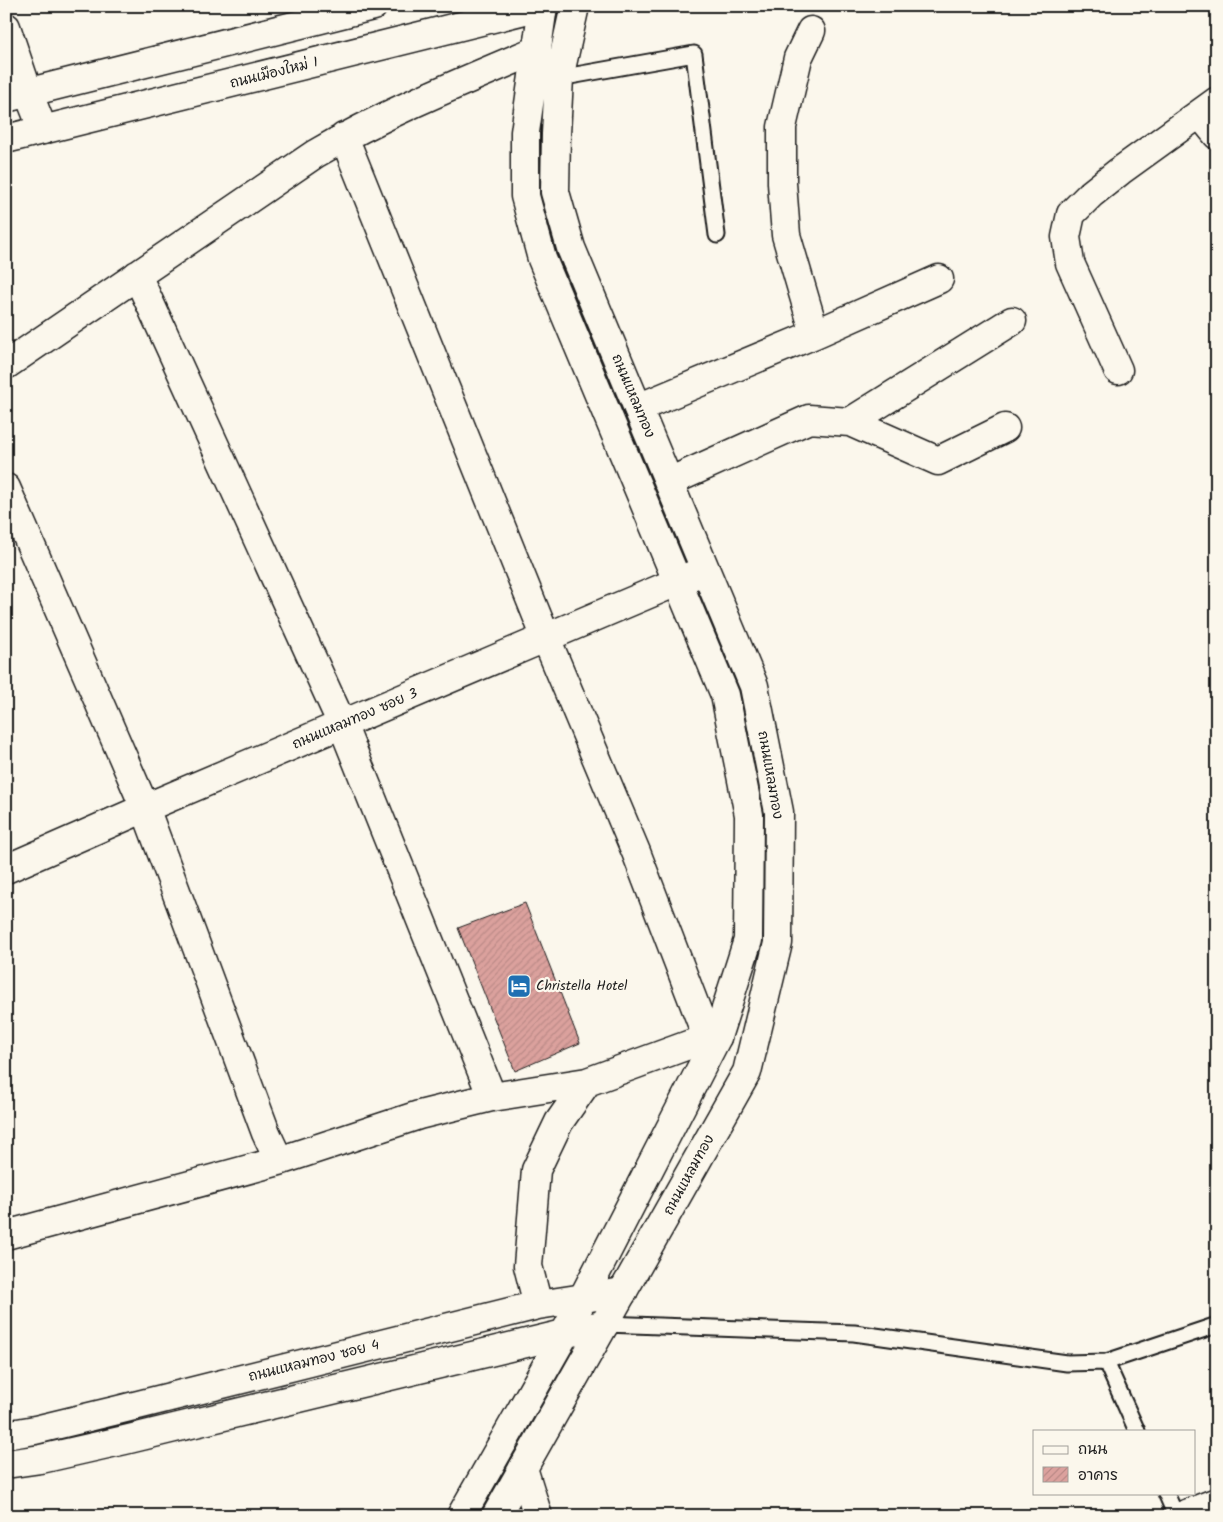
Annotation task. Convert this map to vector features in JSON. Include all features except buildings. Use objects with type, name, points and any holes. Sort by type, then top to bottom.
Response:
[{"type":"street","points":[[17,95],[373,6]]},
{"type":"street","name":"ถนนแหลมทอง","points":[[462,1516],[564,1335],[718,1037],[748,940],[749,815],[725,695],[542,259],[525,196],[525,132],[542,6]]},
{"type":"street","name":"ถนนเมืองใหม่ 1","points":[[6,139],[542,6]]},
{"type":"street","name":"ถนนแหลมทอง","points":[[496,1516],[747,1072],[778,943],[780,812],[754,686],[571,248],[555,192],[559,78],[575,6]]},
{"type":"street","points":[[6,27],[17,95],[43,130]]},
{"type":"street","points":[[811,31],[798,58],[782,127],[782,183],[786,236],[815,334]]},
{"type":"street","points":[[6,365],[314,154],[344,137],[444,89],[537,50]]},
{"type":"street","points":[[1118,370],[1070,263],[1066,237],[1071,214],[1091,194],[1120,171],[1208,107],[1217,135]]},
{"type":"street","points":[[344,137],[546,638],[636,852],[702,1024],[718,1037]]},
{"type":"street","points":[[137,275],[342,724],[492,1097]]},
{"type":"street","points":[[638,408],[939,280]]},
{"type":"street","points":[[850,422],[1012,321]]},
{"type":"street","points":[[669,482],[809,419],[850,422],[938,461],[1005,428]]},
{"type":"street","points":[[6,488],[144,808],[266,1133],[279,1162]]},
{"type":"street","name":"ถนนแหลมทอง ซอย 3","points":[[7,868],[705,570]]},
{"type":"street","points":[[6,1235],[279,1162],[419,1114],[492,1097],[587,1082],[691,1044],[718,1037]]},
{"type":"street","points":[[538,1305],[528,1266],[536,1170],[559,1122],[587,1082]]},
{"type":"street","name":"ถนนแหลมทอง ซอย 4","points":[[6,1435],[109,1412],[538,1305],[623,1292]]},
{"type":"street","points":[[6,1464],[41,1459],[605,1324]]},
{"type":"street","points":[[523,1468],[538,1516]]},
{"type":"street","points":[[1181,1516],[1217,1502]]},
{"type":"lane","points":[[559,78],[694,54],[717,236]]},
{"type":"lane","points":[[605,1324],[854,1334],[1067,1363],[1106,1362],[1217,1325]]},
{"type":"lane","points":[[1106,1362],[1137,1430]]},
{"type":"lane","points":[[1166,1494],[1176,1516]]},
{"type":"place","name":"Christella Hotel","points":[[519,986]]}]
